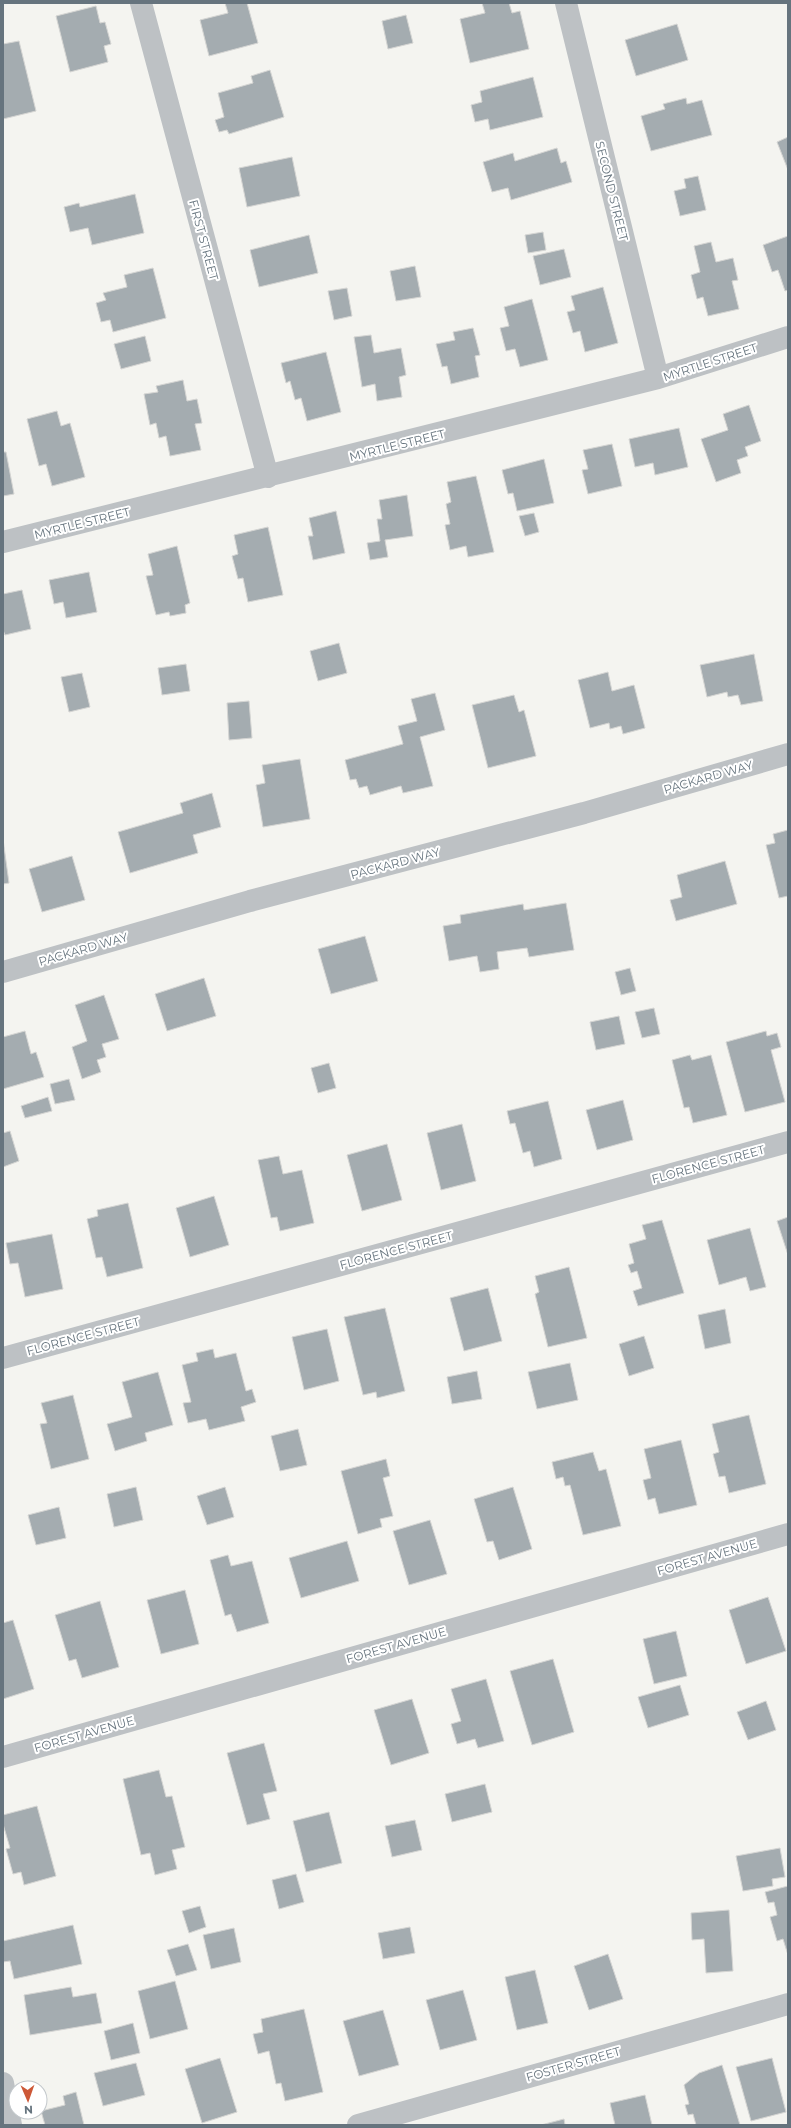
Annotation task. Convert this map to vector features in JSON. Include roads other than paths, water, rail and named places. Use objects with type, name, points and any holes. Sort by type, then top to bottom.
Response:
[{"type":"street","name":"FIRST STREET","points":[[141,3],[268,477]]},
{"type":"street","name":"SECOND STREET","points":[[566,3],[658,378]]},
{"type":"street","name":"MYRTLE STREET","points":[[3,542],[268,477],[658,378],[788,337]]},
{"type":"street","name":"PACKARD WAY","points":[[3,972],[250,901],[584,813],[788,754]]},
{"type":"street","name":"FLORENCE STREET","points":[[3,1358],[788,1142]]},
{"type":"street","name":"FOREST AVENUE","points":[[3,1757],[788,1534]]},
{"type":"street","name":"FOSTER STREET","points":[[358,2125],[417,2117],[788,2004]]},
{"type":"street","points":[[3,2083],[11,2125]]}]
